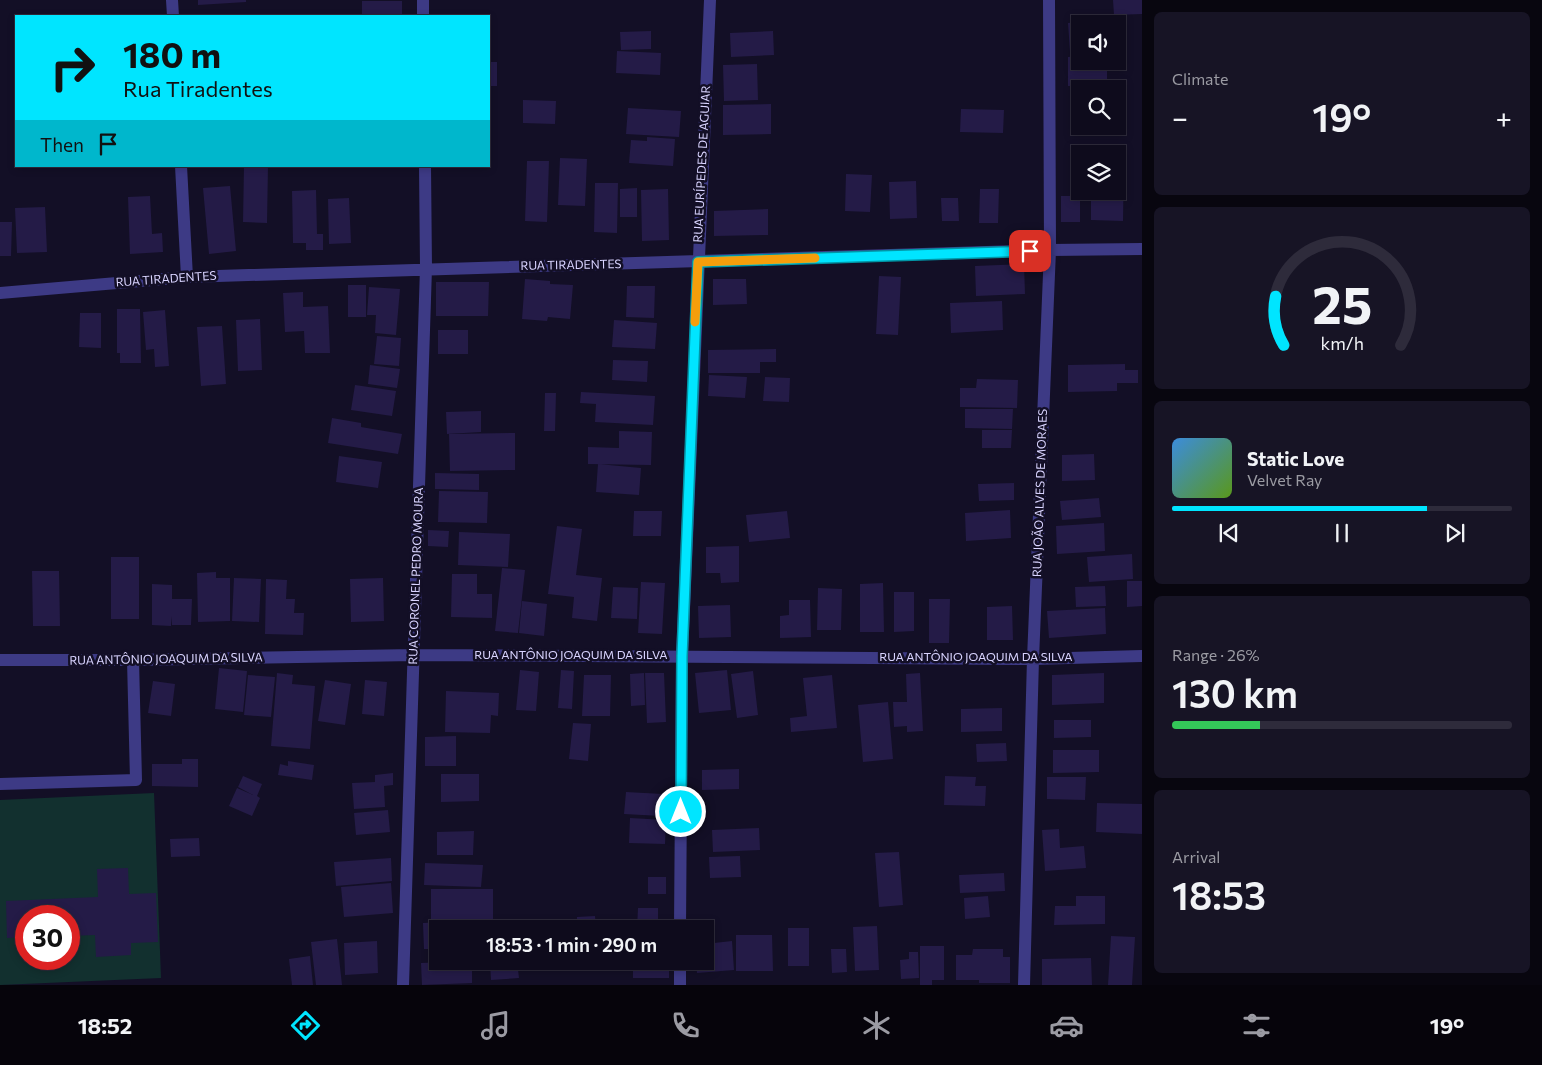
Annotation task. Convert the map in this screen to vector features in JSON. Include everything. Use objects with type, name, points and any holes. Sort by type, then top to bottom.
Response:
[{"type":"street","points":[[172,0],[173,15]]},
{"type":"street","points":[[423,0],[423,15]]},
{"type":"street","name":"RUA EURÍPEDES DE AGUIAR","points":[[680,920],[682,656],[710,0]]},
{"type":"street","name":"RUA JOÃO ALVES DE MORAES","points":[[1024,985],[1033,659],[1050,250],[1049,0]]},
{"type":"street","points":[[181,167],[187,277]]},
{"type":"street","name":"RUA CORONEL PEDRO MOURA","points":[[403,985],[426,268],[425,167]]},
{"type":"street","name":"RUA TIRADENTES","points":[[0,293],[187,277],[426,268],[698,262],[1050,250],[1142,250]]},
{"type":"street","name":"RUA ANTÔNIO JOAQUIM DA SILVA","points":[[0,660],[133,660],[414,654],[1033,659],[1142,656]]},
{"type":"street","points":[[0,784],[136,780],[133,660]]},
{"type":"street","points":[[680,970],[680,985]]},
{"type":"green space","points":[[154,793],[161,978],[0,985],[0,800]]},
{"type":"building","points":[[198,0],[246,0],[246,2],[198,5]]},
{"type":"building","points":[[1113,0],[1142,0],[1142,14],[1114,15]]},
{"type":"building","points":[[362,1],[402,1],[402,15],[362,15]]},
{"type":"building","points":[[1068,23],[1071,23],[1070,52]]},
{"type":"building","points":[[651,31],[651,49],[621,50],[620,32]]},
{"type":"building","points":[[773,31],[774,55],[731,57],[730,33]]},
{"type":"building","points":[[617,51],[661,53],[660,75],[616,73]]},
{"type":"building","points":[[1068,57],[1071,57],[1071,70],[1107,70],[1107,79],[1071,80],[1071,86],[1068,86]]},
{"type":"building","points":[[490,62],[497,62],[497,86],[490,86]]},
{"type":"building","points":[[757,64],[758,100],[724,101],[723,65]]},
{"type":"building","points":[[523,100],[556,101],[555,124],[523,123]]},
{"type":"building","points":[[771,104],[771,134],[723,135],[723,105]]},
{"type":"building","points":[[628,108],[681,111],[679,137],[626,134]]},
{"type":"building","points":[[961,109],[1004,110],[1003,133],[960,132]]},
{"type":"building","points":[[647,137],[675,139],[673,166],[629,163],[631,140],[647,141]]},
{"type":"building","points":[[560,158],[587,159],[585,206],[558,205]]},
{"type":"building","points":[[527,161],[549,161],[547,222],[525,221]]},
{"type":"building","points":[[244,167],[268,167],[267,223],[243,222]]},
{"type":"building","points":[[846,174],[872,175],[870,212],[845,211]]},
{"type":"building","points":[[916,181],[917,218],[890,219],[889,182]]},
{"type":"building","points":[[595,183],[618,183],[617,233],[594,232]]},
{"type":"building","points":[[230,186],[236,251],[209,254],[203,188]]},
{"type":"building","points":[[637,188],[637,217],[620,217],[620,189]]},
{"type":"building","points":[[668,189],[669,240],[642,241],[641,190]]},
{"type":"building","points":[[980,189],[999,189],[998,223],[979,223]]},
{"type":"building","points":[[316,190],[317,234],[323,234],[323,250],[306,250],[306,243],[293,243],[292,191]]},
{"type":"building","points":[[150,196],[152,234],[162,233],[163,252],[130,254],[128,197]]},
{"type":"building","points":[[1061,196],[1071,196],[1071,200],[1080,200],[1080,222],[1061,222]]},
{"type":"building","points":[[349,198],[351,243],[329,244],[328,199]]},
{"type":"building","points":[[941,198],[958,198],[959,221],[942,221]]},
{"type":"building","points":[[1091,200],[1123,200],[1123,221],[1091,220]]},
{"type":"building","points":[[45,207],[47,252],[17,253],[15,208]]},
{"type":"building","points":[[768,209],[768,235],[714,236],[714,211]]},
{"type":"building","points":[[0,222],[12,222],[11,256],[0,256]]},
{"type":"building","points":[[1024,264],[1025,294],[976,296],[975,266]]},
{"type":"building","points":[[879,276],[901,277],[898,335],[876,334]]},
{"type":"building","points":[[525,279],[550,281],[550,284],[573,285],[570,319],[548,317],[547,321],[522,319]]},
{"type":"building","points":[[713,279],[746,279],[747,304],[713,305]]},
{"type":"building","points":[[436,282],[489,282],[488,316],[436,316]]},
{"type":"building","points":[[348,285],[366,285],[366,317],[348,317]]},
{"type":"building","points":[[627,286],[655,286],[654,318],[626,317]]},
{"type":"building","points":[[369,287],[400,289],[396,335],[375,333],[376,315],[367,315]]},
{"type":"building","points":[[303,292],[303,307],[328,306],[330,353],[305,353],[304,331],[285,332],[283,293]]},
{"type":"building","points":[[1002,301],[1003,330],[951,333],[950,303]]},
{"type":"building","points":[[117,309],[140,309],[141,363],[120,363],[120,353],[117,353]]},
{"type":"building","points":[[165,310],[169,366],[155,367],[154,349],[146,350],[143,312]]},
{"type":"building","points":[[80,313],[101,313],[101,348],[79,347]]},
{"type":"building","points":[[260,319],[262,370],[238,371],[236,320]]},
{"type":"building","points":[[614,320],[657,323],[655,349],[612,347]]},
{"type":"building","points":[[222,326],[226,384],[201,386],[197,327]]},
{"type":"building","points":[[438,330],[468,330],[468,354],[438,354]]},
{"type":"building","points":[[377,336],[401,338],[399,366],[374,364]]},
{"type":"building","points":[[776,349],[776,362],[760,362],[760,373],[708,373],[708,350]]},
{"type":"building","points":[[613,360],[648,361],[647,382],[612,380]]},
{"type":"building","points":[[1125,364],[1125,370],[1138,370],[1138,383],[1117,383],[1117,391],[1068,392],[1068,365]]},
{"type":"building","points":[[370,365],[400,369],[397,388],[368,384]]},
{"type":"building","points":[[709,375],[747,377],[745,398],[708,396]]},
{"type":"building","points":[[765,377],[790,378],[789,402],[763,401]]},
{"type":"building","points":[[977,379],[1018,380],[1017,408],[960,407],[960,388],[976,388]]},
{"type":"building","points":[[355,385],[396,391],[392,416],[351,410]]},
{"type":"building","points":[[581,392],[655,396],[653,425],[595,422],[596,404],[580,403]]},
{"type":"building","points":[[545,393],[556,393],[555,431],[544,431]]},
{"type":"building","points":[[965,409],[1013,409],[1012,429],[965,428]]},
{"type":"building","points":[[481,411],[481,432],[447,434],[446,412]]},
{"type":"building","points":[[332,418],[361,423],[361,427],[402,434],[398,454],[328,443]]},
{"type":"building","points":[[982,430],[1012,430],[1011,448],[982,448]]},
{"type":"building","points":[[619,431],[652,432],[651,465],[588,464],[588,447],[619,448]]},
{"type":"building","points":[[515,433],[515,470],[450,471],[449,434]]},
{"type":"building","points":[[1094,454],[1095,480],[1062,481],[1062,455]]},
{"type":"building","points":[[339,456],[382,462],[378,488],[336,482]]},
{"type":"building","points":[[598,464],[641,468],[639,495],[596,492]]},
{"type":"building","points":[[435,473],[479,474],[479,490],[435,489]]},
{"type":"building","points":[[1014,483],[1014,500],[979,501],[978,484]]},
{"type":"building","points":[[439,491],[488,492],[487,523],[438,522]]},
{"type":"building","points":[[1099,498],[1101,517],[1062,520],[1060,501]]},
{"type":"building","points":[[1010,510],[1011,538],[966,541],[965,513]]},
{"type":"building","points":[[634,511],[662,511],[661,536],[633,536]]},
{"type":"building","points":[[787,511],[790,538],[749,542],[746,515]]},
{"type":"building","points":[[1104,523],[1105,551],[1057,554],[1056,526]]},
{"type":"building","points":[[557,526],[582,529],[576,575],[602,578],[597,621],[572,618],[574,597],[548,594]]},
{"type":"building","points":[[428,530],[449,531],[448,547],[428,546]]},
{"type":"building","points":[[459,532],[510,534],[508,567],[458,565]]},
{"type":"building","points":[[739,546],[739,582],[721,583],[720,573],[706,573],[706,547]]},
{"type":"building","points":[[1132,554],[1133,579],[1089,582],[1087,557]]},
{"type":"building","points":[[111,557],[139,557],[139,619],[111,619]]},
{"type":"building","points":[[502,568],[525,570],[518,633],[495,631]]},
{"type":"building","points":[[32,571],[59,571],[60,626],[33,626]]},
{"type":"building","points":[[216,572],[216,578],[230,578],[230,621],[198,622],[197,573]]},
{"type":"building","points":[[452,574],[477,574],[477,594],[492,594],[492,618],[451,617]]},
{"type":"building","points":[[234,578],[261,579],[259,622],[232,621]]},
{"type":"building","points":[[383,578],[384,621],[351,622],[350,579]]},
{"type":"building","points":[[266,579],[287,580],[286,599],[295,599],[294,613],[304,613],[303,635],[265,634]]},
{"type":"building","points":[[1127,581],[1142,581],[1142,606],[1127,607]]},
{"type":"building","points":[[641,582],[665,583],[662,634],[638,633]]},
{"type":"building","points":[[883,583],[884,632],[860,632],[860,584]]},
{"type":"building","points":[[152,584],[172,585],[172,599],[192,599],[191,625],[172,625],[171,616],[171,626],[152,625]]},
{"type":"building","points":[[1105,586],[1106,606],[1076,607],[1075,587]]},
{"type":"building","points":[[613,587],[638,588],[637,619],[611,618]]},
{"type":"building","points":[[818,588],[842,589],[841,630],[817,630]]},
{"type":"building","points":[[894,592],[914,592],[914,631],[894,632]]},
{"type":"building","points":[[929,599],[950,599],[949,643],[929,643]]},
{"type":"building","points":[[789,600],[810,600],[811,637],[780,638],[780,616],[789,615]]},
{"type":"building","points":[[522,601],[547,604],[544,636],[519,633]]},
{"type":"building","points":[[730,605],[731,637],[699,638],[698,606]]},
{"type":"building","points":[[1012,606],[1013,640],[987,640],[987,607]]},
{"type":"building","points":[[1105,608],[1106,634],[1049,638],[1047,611]]},
{"type":"building","points":[[219,668],[247,671],[243,712],[215,709]]},
{"type":"building","points":[[520,670],[539,672],[536,711],[516,710]]},
{"type":"building","points":[[561,670],[574,671],[572,709],[558,708]]},
{"type":"building","points":[[727,670],[731,710],[699,713],[695,673]]},
{"type":"building","points":[[753,671],[758,715],[737,718],[731,674]]},
{"type":"building","points":[[277,673],[293,675],[292,684],[315,686],[310,749],[271,746]]},
{"type":"building","points":[[644,673],[645,705],[631,706],[630,674]]},
{"type":"building","points":[[645,673],[664,673],[666,722],[647,723]]},
{"type":"building","points":[[920,673],[923,731],[907,732],[907,726],[894,727],[893,702],[907,702],[906,674]]},
{"type":"building","points":[[1104,673],[1104,703],[1052,705],[1052,675]]},
{"type":"building","points":[[248,675],[275,677],[271,717],[244,715]]},
{"type":"building","points":[[584,675],[611,675],[610,716],[582,716]]},
{"type":"building","points":[[832,675],[837,728],[791,732],[790,718],[807,716],[803,678]]},
{"type":"building","points":[[325,680],[351,684],[345,725],[318,721]]},
{"type":"building","points":[[365,680],[387,682],[384,716],[362,714]]},
{"type":"building","points":[[153,681],[175,684],[171,716],[148,713]]},
{"type":"building","points":[[446,691],[499,693],[498,716],[491,715],[490,733],[445,732]]},
{"type":"building","points":[[888,702],[893,759],[863,762],[858,705]]},
{"type":"building","points":[[1002,708],[1002,731],[961,732],[961,709]]},
{"type":"building","points":[[1054,720],[1091,720],[1091,737],[1054,738]]},
{"type":"building","points":[[573,723],[591,724],[588,761],[569,759]]},
{"type":"building","points":[[456,736],[456,766],[425,766],[425,737]]},
{"type":"building","points":[[1006,743],[1007,761],[977,762],[976,744]]},
{"type":"building","points":[[1053,750],[1099,750],[1099,772],[1053,773]]},
{"type":"building","points":[[182,759],[198,759],[198,787],[152,786],[152,764],[182,764]]},
{"type":"building","points":[[288,761],[314,765],[312,780],[278,775],[280,764],[288,766]]},
{"type":"building","points":[[739,769],[739,789],[702,790],[702,770]]},
{"type":"building","points":[[393,773],[393,785],[384,786],[385,807],[354,809],[352,783],[375,782],[375,775]]},
{"type":"building","points":[[441,774],[479,774],[479,801],[441,802]]},
{"type":"building","points":[[243,776],[262,784],[257,796],[260,798],[252,816],[229,806],[237,788],[253,795],[238,787]]},
{"type":"building","points":[[945,776],[976,777],[975,786],[986,786],[985,806],[944,805]]},
{"type":"building","points":[[1047,777],[1086,777],[1085,800],[1047,799]]},
{"type":"building","points":[[626,792],[663,794],[661,816],[624,814]]},
{"type":"building","points":[[1097,803],[1142,804],[1142,834],[1096,832]]},
{"type":"building","points":[[388,810],[390,832],[356,835],[354,813]]},
{"type":"building","points":[[630,818],[666,820],[665,844],[629,843]]},
{"type":"building","points":[[759,828],[760,850],[713,852],[712,830]]},
{"type":"building","points":[[1059,829],[1060,848],[1084,846],[1086,868],[1045,871],[1042,830]]},
{"type":"building","points":[[474,831],[473,855],[437,855],[437,832]]},
{"type":"building","points":[[199,838],[200,856],[171,857],[170,839]]},
{"type":"building","points":[[899,852],[903,905],[879,907],[875,853]]},
{"type":"building","points":[[740,856],[741,877],[710,878],[709,857]]},
{"type":"building","points":[[391,858],[392,881],[336,886],[334,862]]},
{"type":"building","points":[[425,863],[483,865],[481,887],[424,885]]},
{"type":"building","points":[[128,868],[129,894],[156,893],[158,942],[131,943],[131,955],[96,957],[95,935],[80,936],[80,905],[15,905],[15,938],[7,938],[6,901],[98,897],[97,869]]},
{"type":"building","points":[[1004,873],[1005,891],[960,893],[959,875]]},
{"type":"building","points":[[648,877],[666,877],[666,894],[648,894]]},
{"type":"building","points":[[391,883],[393,913],[344,917],[341,887]]},
{"type":"building","points":[[431,889],[493,889],[493,919],[431,920]]},
{"type":"building","points":[[988,896],[990,917],[965,919],[964,898]]},
{"type":"building","points":[[1076,896],[1105,896],[1105,924],[1054,925],[1055,906],[1076,906]]},
{"type":"building","points":[[638,908],[658,908],[658,920],[637,920]]},
{"type":"building","points":[[595,916],[595,920],[577,920],[577,917]]},
{"type":"building","points":[[423,923],[429,923],[429,949],[424,949]]},
{"type":"building","points":[[877,926],[879,970],[855,971],[853,927]]},
{"type":"building","points":[[788,928],[809,928],[809,966],[788,966]]},
{"type":"building","points":[[736,935],[772,935],[773,971],[736,971]]},
{"type":"building","points":[[1111,936],[1135,937],[1132,985],[1108,985]]},
{"type":"building","points":[[337,939],[342,985],[316,985],[311,942]]},
{"type":"building","points":[[377,941],[378,973],[345,975],[344,943]]},
{"type":"building","points":[[732,941],[734,970],[697,973],[697,970],[714,970],[714,943]]},
{"type":"building","points":[[920,946],[944,946],[944,980],[932,980],[932,985],[920,985]]},
{"type":"building","points":[[831,949],[846,949],[847,972],[832,973]]},
{"type":"building","points":[[973,949],[1003,949],[1003,957],[1010,957],[1010,983],[979,983],[979,980],[956,980],[956,955],[972,955]]},
{"type":"building","points":[[909,952],[918,952],[919,978],[901,979],[900,960],[909,959]]},
{"type":"building","points":[[310,956],[313,985],[292,985],[289,959]]},
{"type":"building","points":[[1091,958],[1092,985],[1042,985],[1042,959]]},
{"type":"building","points":[[421,963],[429,963],[429,970],[472,970],[472,983],[422,985]]},
{"type":"building","points":[[490,970],[518,970],[519,978],[491,980]]},
{"type":"building","points":[[633,970],[669,970],[669,978],[633,978]]},
{"type":"slow traffic","points":[[695,322],[698,262],[815,258]]},
{"type":"route","points":[[681,812],[682,656],[698,262],[1030,251]]}]
